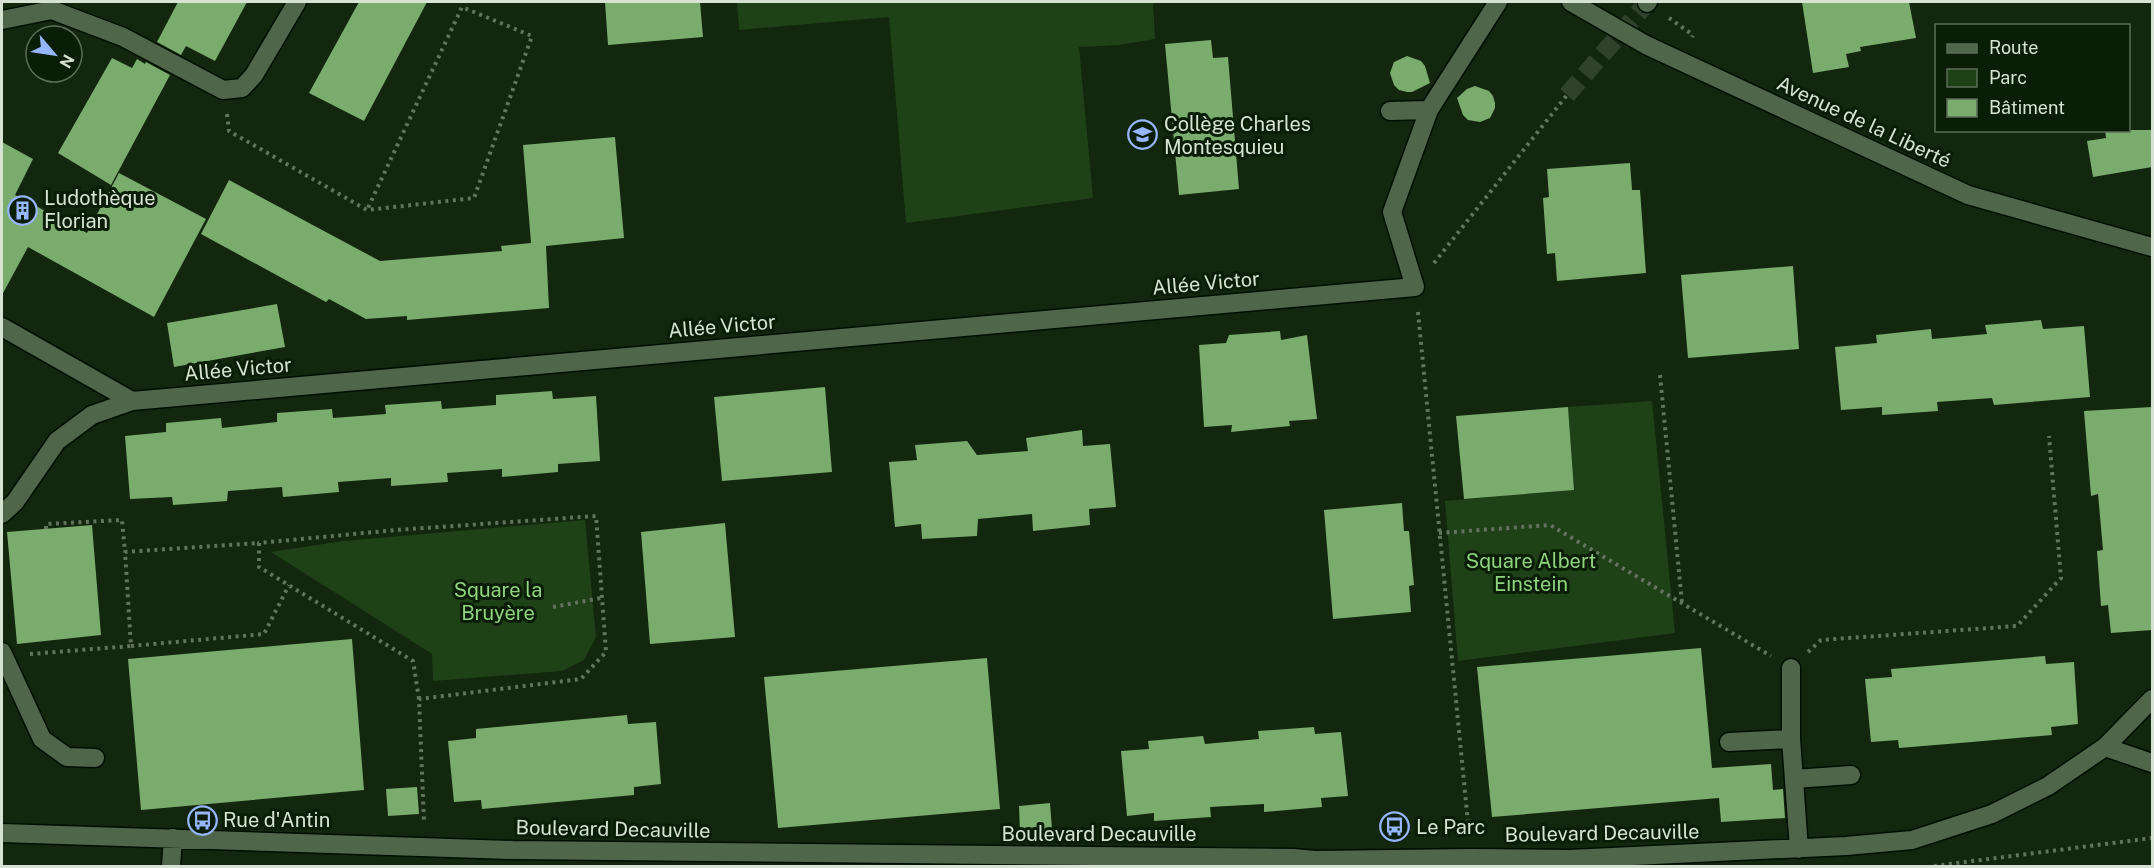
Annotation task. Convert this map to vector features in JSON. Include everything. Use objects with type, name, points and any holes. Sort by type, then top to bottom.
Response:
[{"type":"street","points":[[2,20],[52,10],[123,37],[223,90],[242,88],[254,75],[297,2]]},
{"type":"street","points":[[1415,287],[1392,213],[1429,110],[1498,2]]},
{"type":"street","name":"Avenue de la Liberté","points":[[1571,2],[1646,45],[1968,195],[2152,247]]},
{"type":"street","points":[[1389,111],[1429,110]]},
{"type":"street","name":"Allée Victor","points":[[2,514],[15,502],[57,441],[92,415],[132,401],[1415,287]]},
{"type":"street","points":[[2,327],[132,401]]},
{"type":"street","points":[[2,654],[42,739],[67,757],[95,758]]},
{"type":"street","points":[[1791,668],[1791,740],[1799,849]]},
{"type":"street","name":"Boulevard Decauville","points":[[2,833],[425,847],[533,858],[1047,862],[1471,858],[1570,863],[1799,849],[1912,840],[1992,814],[2048,786],[2105,747],[2152,699]]},
{"type":"street","points":[[1729,742],[1791,740]]},
{"type":"street","points":[[2105,747],[2152,763]]},
{"type":"street","points":[[1794,778],[1851,775]]},
{"type":"street","points":[[171,867],[173,838]]},
{"type":"path","points":[[223,90],[229,131],[367,210],[474,198],[532,36],[462,8],[367,210]]},
{"type":"path","points":[[1471,858],[1415,287],[1567,95]]},
{"type":"path","points":[[1660,375],[1682,604]]},
{"type":"path","points":[[1439,533],[1550,525],[1791,668],[1821,640],[2018,626],[2061,578],[2049,436]]},
{"type":"path","points":[[125,552],[596,516],[606,652],[580,679],[419,699]]},
{"type":"path","points":[[46,529],[46,524],[122,520],[130,646]]},
{"type":"path","points":[[259,543],[259,567],[413,661],[419,699],[425,847]]},
{"type":"path","points":[[2,654],[264,634],[289,585]]},
{"type":"path","points":[[553,607],[602,598]]},
{"type":"path","points":[[1934,867],[2152,838]]},
{"type":"green space","points":[[737,2],[1153,2],[1155,39],[1119,45],[1079,47],[1093,198],[906,223],[889,17],[739,30]]},
{"type":"green space","name":"Square Albert Einstein","points":[[1652,401],[1675,633],[1458,661],[1445,501],[1574,490],[1568,407]]},
{"type":"green space","name":"Square la Bruyère","points":[[585,520],[596,637],[584,660],[562,671],[433,681],[432,654],[271,552],[343,541]]},
{"type":"building","points":[[178,2],[247,2],[215,61],[186,46],[181,55],[157,42]]},
{"type":"building","points":[[359,2],[427,2],[364,121],[309,93]]},
{"type":"building","points":[[605,2],[700,2],[703,37],[608,45]]},
{"type":"building","points":[[1802,2],[1909,2],[1916,38],[1860,47],[1861,51],[1846,54],[1849,67],[1813,73]]},
{"type":"building","points":[[1211,40],[1213,58],[1228,57],[1239,189],[1179,195],[1165,44]]},
{"type":"building","points":[[1407,56],[1421,61],[1425,66],[1430,83],[1412,92],[1399,90],[1394,85],[1390,73],[1394,62]]},
{"type":"building","points":[[112,58],[132,68],[137,59],[170,75],[111,185],[58,153]]},
{"type":"building","points":[[1475,86],[1489,91],[1495,103],[1490,118],[1480,122],[1468,120],[1463,115],[1457,98],[1467,89]]},
{"type":"building","points":[[2152,130],[2152,167],[2093,177],[2087,141],[2106,138],[2105,132]]},
{"type":"building","points":[[615,137],[624,238],[546,246],[549,308],[407,320],[407,316],[366,319],[329,299],[326,302],[201,234],[229,180],[380,261],[502,251],[501,246],[531,243],[523,145]]},
{"type":"building","points":[[2,142],[33,159],[15,195],[87,233],[119,173],[206,219],[154,317],[28,247],[2,295]]},
{"type":"building","points":[[1630,163],[1632,190],[1640,190],[1646,273],[1557,281],[1555,253],[1547,254],[1543,198],[1549,197],[1547,169]]},
{"type":"building","points":[[1793,266],[1799,349],[1688,358],[1681,275]]},
{"type":"building","points":[[277,304],[285,347],[174,367],[167,323]]},
{"type":"building","points":[[2041,320],[2043,329],[2084,326],[2090,397],[1994,405],[1992,398],[1937,402],[1938,411],[1882,415],[1882,407],[1841,410],[1835,347],[1877,343],[1876,335],[1931,329],[1932,339],[1987,334],[1985,325]]},
{"type":"building","points":[[1280,331],[1281,340],[1307,335],[1317,419],[1289,421],[1290,426],[1231,432],[1232,425],[1204,427],[1199,345],[1226,343],[1229,335]]},
{"type":"building","points":[[825,387],[832,472],[722,481],[714,397]]},
{"type":"building","points":[[552,391],[553,399],[596,396],[600,461],[558,464],[558,472],[502,477],[502,469],[447,473],[448,482],[391,486],[391,478],[338,482],[339,492],[283,497],[282,487],[228,491],[227,501],[173,505],[172,497],[130,499],[125,436],[166,432],[166,423],[221,418],[222,428],[277,422],[277,413],[332,409],[333,418],[386,414],[385,405],[441,401],[442,409],[496,405],[496,395]]},
{"type":"building","points":[[1568,407],[1574,490],[1464,499],[1456,416]]},
{"type":"building","points":[[2152,407],[2152,630],[2111,633],[2108,605],[2101,606],[2097,551],[2103,550],[2098,494],[2091,496],[2084,411]]},
{"type":"building","points":[[1082,430],[1083,446],[1110,444],[1116,507],[1089,509],[1090,525],[1033,531],[1032,514],[978,519],[977,536],[922,539],[921,524],[895,527],[889,462],[917,460],[915,445],[967,441],[977,455],[1028,451],[1026,438]]},
{"type":"building","points":[[1402,503],[1404,531],[1409,531],[1414,585],[1409,586],[1411,612],[1333,619],[1324,510]]},
{"type":"building","points":[[725,523],[735,637],[650,644],[641,532]]},
{"type":"building","points":[[92,525],[101,635],[17,644],[7,532]]},
{"type":"building","points":[[352,639],[364,790],[141,810],[128,659]]},
{"type":"building","points":[[1701,648],[1712,768],[1771,764],[1773,790],[1783,789],[1785,818],[1721,822],[1719,798],[1492,817],[1477,667]]},
{"type":"building","points":[[2045,656],[2046,664],[2074,662],[2078,724],[2051,727],[2052,735],[1972,742],[1899,748],[1898,740],[1871,742],[1865,679],[1892,677],[1891,669]]},
{"type":"building","points":[[987,658],[1000,809],[778,828],[764,677]]},
{"type":"building","points":[[627,715],[628,724],[656,722],[661,784],[634,787],[634,795],[482,809],[481,800],[454,802],[448,741],[476,738],[476,729]]},
{"type":"building","points":[[1314,727],[1315,734],[1341,732],[1348,796],[1321,798],[1322,807],[1264,812],[1264,804],[1210,807],[1211,817],[1154,821],[1154,813],[1127,816],[1121,751],[1149,749],[1148,741],[1203,736],[1205,744],[1259,739],[1258,731]]},
{"type":"building","points":[[417,787],[419,814],[388,816],[386,789]]},
{"type":"building","points":[[1050,803],[1052,829],[1020,832],[1019,806]]},
{"type":"tunnel","points":[[1567,95],[1647,3]]},
{"type":"place","name":"Collège Charles Montesquieu","points":[[1143,135]]},
{"type":"place","name":"Ludothèque Florian","points":[[23,210]]},
{"type":"place","name":"Rue d'Antin","points":[[202,820]]},
{"type":"place","name":"Le Parc","points":[[1395,827]]}]
